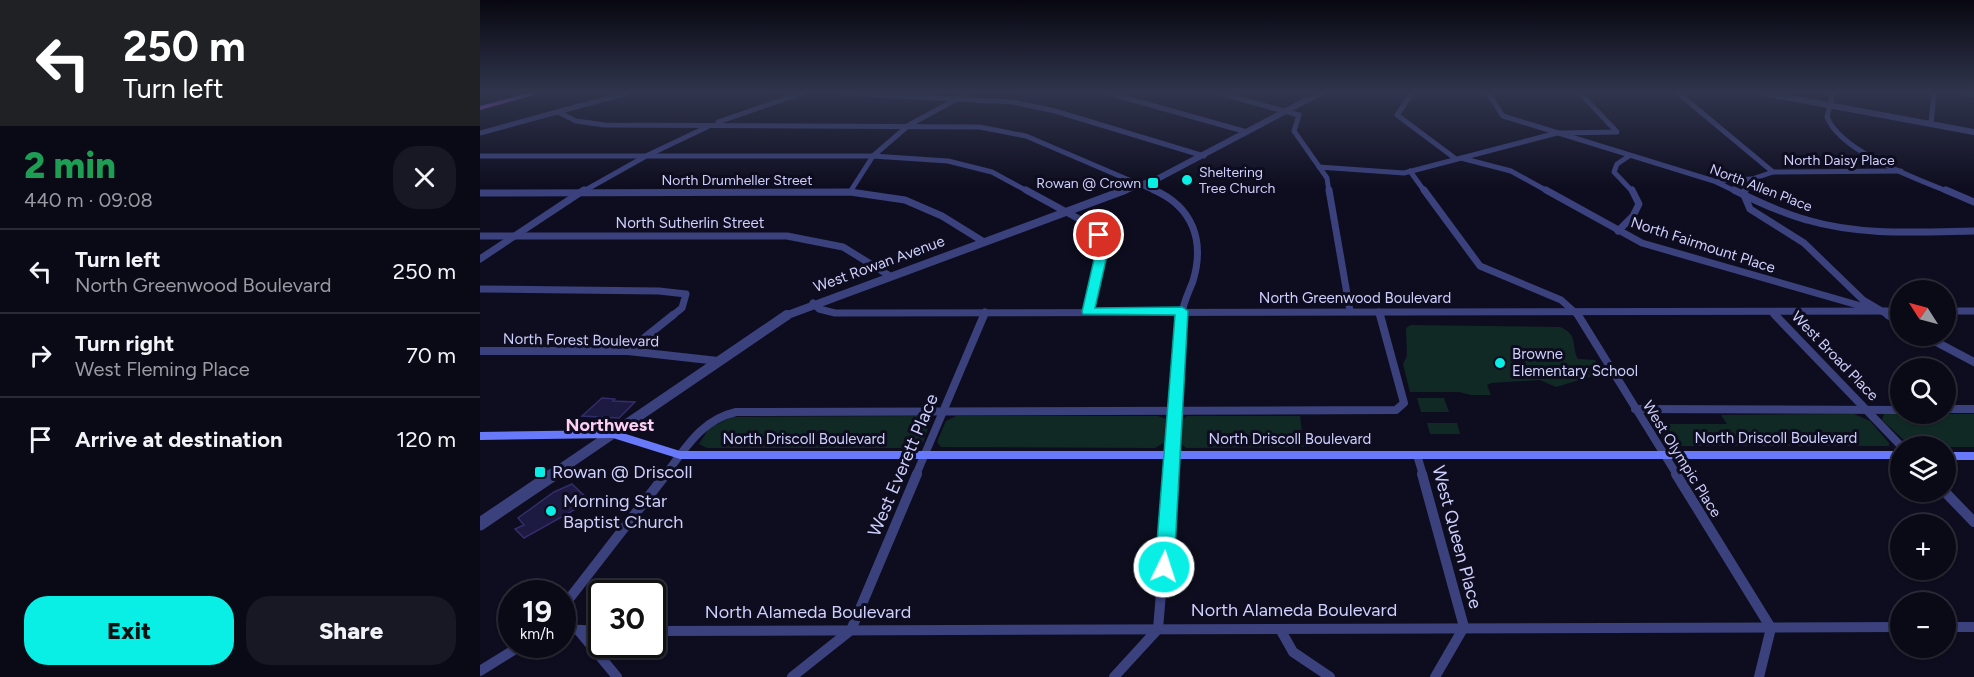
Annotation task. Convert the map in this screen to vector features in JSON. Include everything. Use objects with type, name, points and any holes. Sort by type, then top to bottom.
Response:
[{"type":"main road","name":"North Driscoll Boulevard","points":[[480,436],[613,434],[680,455],[924,457],[1890,455]]},
{"type":"main road","points":[[1956,456],[1974,456]]},
{"type":"street","points":[[480,133],[511,125]]},
{"type":"street","points":[[663,125],[980,127],[1026,136],[1141,185],[1178,203],[1193,220],[1197,232],[1196,276],[1182,311],[1161,612],[1158,629],[1113,677]]},
{"type":"street","points":[[480,259],[576,193],[642,156],[711,125]]},
{"type":"street","points":[[850,192],[873,156],[909,125]]},
{"type":"street","points":[[1100,125],[1204,156]]},
{"type":"street","points":[[1221,125],[1247,132]]},
{"type":"street","name":"West Rowan Avenue","points":[[480,524],[773,323],[813,303],[1141,185],[1204,156],[1261,125]]},
{"type":"street","points":[[1296,125],[1294,131],[1327,178],[1350,311]]},
{"type":"street","name":"North Fairmount Place","points":[[1410,125],[1459,158],[1511,171],[1642,243],[1734,271],[1879,310]]},
{"type":"street","name":"North Allen Place","points":[[1531,125],[1714,181],[1791,215],[1846,228],[1881,232],[1974,231]]},
{"type":"street","points":[[1320,167],[1410,171],[1557,133],[1617,132],[1610,125]]},
{"type":"street","points":[[1716,125],[1773,172]]},
{"type":"street","points":[[1831,125],[1838,134],[1863,151],[1974,202]]},
{"type":"street","points":[[1934,125],[1974,132]]},
{"type":"street","points":[[480,156],[873,156],[948,160],[992,172],[1092,226],[1102,243],[1088,312]]},
{"type":"street","points":[[1618,231],[1633,216],[1639,204],[1633,191],[1614,172],[1617,164],[1629,156]]},
{"type":"street","name":"West Olympic Place","points":[[1410,171],[1480,266],[1561,300],[1576,311],[1770,628]]},
{"type":"street","name":"North Daisy Place","points":[[1714,181],[1752,179],[1773,172],[1906,171]]},
{"type":"street","points":[[1752,179],[1744,195],[1750,209],[1759,217],[1804,243],[1863,300],[1890,316]]},
{"type":"street","name":"North Drumheller Street","points":[[480,193],[850,192],[905,200],[942,216],[984,242]]},
{"type":"street","name":"North Sutherlin Street","points":[[480,236],[802,238],[843,247],[890,276]]},
{"type":"street","points":[[480,289],[659,291],[686,294],[682,308],[628,351]]},
{"type":"street","name":"North Greenwood Boulevard","points":[[813,303],[819,309],[835,313],[1890,310]]},
{"type":"street","points":[[1956,310],[1974,310]]},
{"type":"street","name":"West Everett Place","points":[[851,630],[985,312]]},
{"type":"street","name":"North Driscoll Boulevard","points":[[680,455],[708,422],[736,412],[1391,411],[1400,408],[1404,403],[1379,312]]},
{"type":"street","name":"West Broad Place","points":[[1772,312],[1891,436]]},
{"type":"street","points":[[1943,346],[1974,363]]},
{"type":"street","name":"North Forest Boulevard","points":[[480,351],[628,351],[718,361]]},
{"type":"street","name":"North Driscoll Boulevard","points":[[1635,409],[1890,410]]},
{"type":"street","points":[[1956,410],[1974,409]]},
{"type":"street","points":[[576,590],[680,455]]},
{"type":"street","name":"West Queen Place","points":[[1418,455],[1464,627]]},
{"type":"street","points":[[1955,502],[1974,522]]},
{"type":"street","points":[[1435,677],[1464,627]]},
{"type":"street","name":"North Alameda Boulevard","points":[[666,630],[1890,627]]},
{"type":"street","points":[[1956,627],[1974,627]]},
{"type":"street","points":[[1759,677],[1770,628]]},
{"type":"street","points":[[1280,629],[1284,644],[1293,653],[1330,677]]},
{"type":"street","points":[[792,677],[851,630]]},
{"type":"street","points":[[576,631],[588,631]]},
{"type":"street","points":[[579,631],[617,677]]},
{"type":"street","points":[[480,671],[501,658]]},
{"type":"green space","points":[[1411,325],[1560,327],[1570,333],[1578,359],[1595,360],[1603,373],[1556,387],[1540,380],[1491,383],[1487,385],[1491,395],[1471,395],[1459,392],[1410,392],[1403,364],[1407,356],[1406,328]]},
{"type":"green space","points":[[1417,398],[1444,398],[1449,412],[1421,412]]},
{"type":"green space","points":[[1854,414],[1870,421],[1889,443],[1889,446],[1672,446],[1664,441],[1654,424],[1727,424],[1721,415]]},
{"type":"green space","points":[[1884,414],[1890,414],[1890,424],[1956,424],[1956,414],[1974,414],[1974,447],[1956,447],[1956,436],[1900,436],[1882,420]]},
{"type":"green space","points":[[924,416],[931,421],[923,442],[913,448],[707,448],[699,444],[709,428],[732,417]]},
{"type":"green space","points":[[956,416],[1158,416],[1166,419],[1165,442],[1155,448],[941,447],[937,442],[946,421]]},
{"type":"green space","points":[[1187,416],[1300,416],[1304,447],[1186,448],[1179,442],[1180,422]]},
{"type":"green space","points":[[1427,423],[1457,423],[1460,434],[1430,434]]},
{"type":"building","points":[[602,398],[635,402],[619,418],[582,416]]},
{"type":"building","name":"Morning Star Baptist Church","points":[[572,484],[590,501],[524,538],[515,529],[524,525],[518,518],[554,492]]},
{"type":"place","name":"Sheltering Tree Church","points":[[1187,180]]},
{"type":"place","name":"Rowan @ Crown","points":[[1153,183]]},
{"type":"place","name":"Browne Elementary School","points":[[1500,363]]},
{"type":"place","name":"Rowan @ Driscoll","points":[[540,472]]},
{"type":"place","name":"Morning Star Baptist Church","points":[[551,511]]},
{"type":"district","name":"Northwest","points":[[610,425]]},
{"type":"route","points":[[1099,235],[1102,251],[1088,312],[1182,311],[1164,567]]}]
